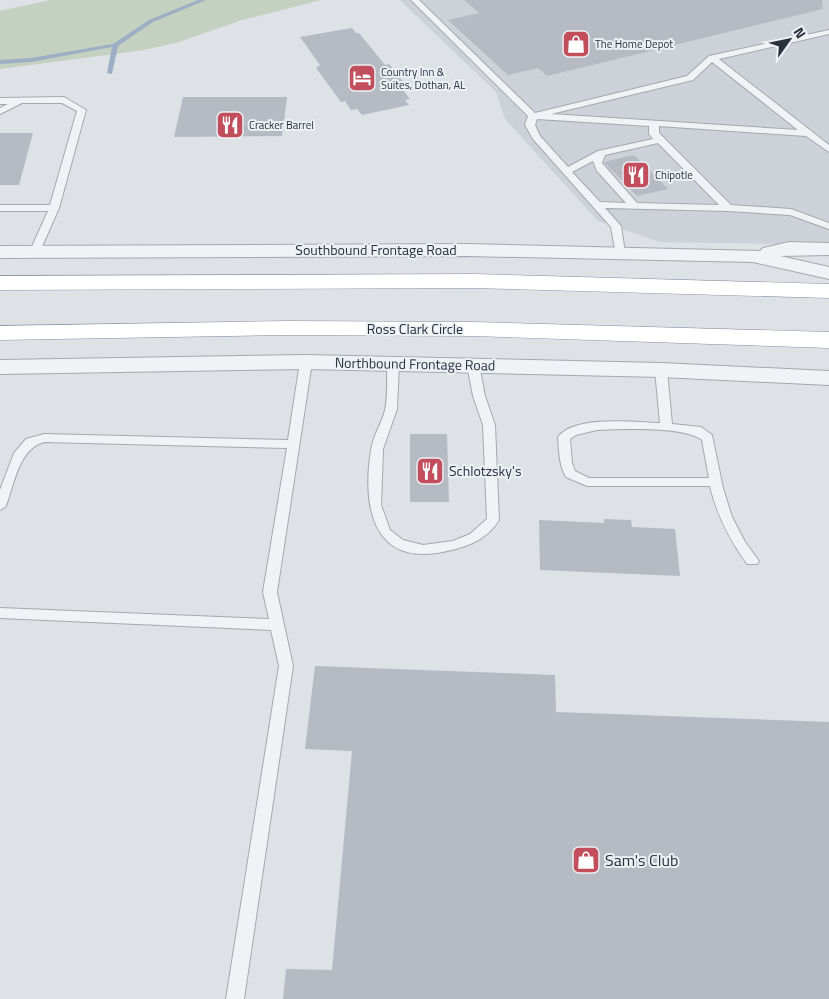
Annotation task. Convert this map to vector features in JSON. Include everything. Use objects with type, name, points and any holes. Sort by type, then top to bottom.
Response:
[{"type":"highway","points":[[0,283],[473,281],[829,291]]},
{"type":"highway","name":"Ross Clark Circle","points":[[0,333],[289,328],[473,329],[829,340]]},
{"type":"street","name":"Southbound Frontage Road","points":[[753,256],[789,248],[829,249]]},
{"type":"street","name":"Southbound Frontage Road","points":[[0,252],[371,250],[620,252],[753,256],[829,273]]},
{"type":"street","name":"Northbound Frontage Road","points":[[0,367],[306,362],[661,370],[829,378]]},
{"type":"lane","points":[[414,0],[533,116],[809,133]]},
{"type":"lane","points":[[533,116],[690,78],[712,58],[829,32]]},
{"type":"lane","points":[[712,58],[829,149]]},
{"type":"lane","points":[[0,101],[64,100],[82,110],[54,208],[35,251]]},
{"type":"lane","points":[[0,111],[20,101]]},
{"type":"lane","points":[[533,116],[530,125],[536,137],[616,226],[620,252]]},
{"type":"lane","points":[[654,123],[654,134],[659,140],[728,208]]},
{"type":"lane","points":[[567,171],[601,153],[659,140]]},
{"type":"lane","points":[[601,153],[597,163],[600,169],[634,206]]},
{"type":"lane","points":[[598,205],[728,208],[791,212],[829,226]]},
{"type":"lane","points":[[0,208],[54,208]]},
{"type":"lane","points":[[235,999],[286,666],[270,592],[306,362]]},
{"type":"lane","points":[[393,364],[391,409],[377,449],[375,504],[385,532],[399,544],[423,550],[455,545],[475,537],[493,520],[489,425],[479,396],[473,365]]},
{"type":"lane","points":[[661,370],[666,427]]},
{"type":"lane","points":[[716,482],[587,482],[570,474],[566,463],[564,437],[570,431],[585,427],[666,427],[697,430],[708,438],[723,516],[736,541],[752,561]]},
{"type":"lane","points":[[0,506],[20,453],[30,442],[44,438],[293,444]]},
{"type":"lane","points":[[0,614],[278,625]]},
{"type":"shaded area","points":[[400,0],[829,0],[829,245],[660,242],[598,221],[505,119],[496,92]]},
{"type":"green space","points":[[50,0],[321,0],[242,20],[179,42],[144,50],[0,69],[0,11]]},
{"type":"building","name":"The Home Depot","points":[[464,0],[822,0],[823,9],[547,76],[538,68],[508,75],[448,20],[479,13]]},
{"type":"building","name":"Country Inn & Suites, Dothan, AL","points":[[352,28],[356,33],[359,33],[385,65],[389,64],[409,89],[403,90],[410,99],[405,100],[409,105],[362,115],[357,109],[351,110],[345,101],[341,102],[316,68],[320,65],[300,37]]},
{"type":"building","name":"Cracker Barrel","points":[[183,97],[287,97],[282,136],[174,137]]},
{"type":"building","points":[[0,133],[33,133],[19,185],[0,185]]},
{"type":"building","name":"Chipotle","points":[[634,155],[668,189],[637,196],[604,162]]},
{"type":"building","name":"Schlotzsky's","points":[[410,434],[447,434],[449,502],[410,502]]},
{"type":"building","points":[[604,519],[631,520],[632,527],[675,529],[680,576],[540,570],[539,520],[604,523]]},
{"type":"building","name":"Sam's Club","points":[[315,666],[555,675],[556,712],[829,722],[829,999],[283,999],[286,969],[332,970],[352,751],[305,749]]},
{"type":"waterway","points":[[115,45],[151,21],[203,0]]},
{"type":"waterway","points":[[0,62],[31,60],[115,45]]},
{"type":"waterway","points":[[110,73],[115,45]]},
{"type":"place","name":"The Home Depot","points":[[576,44]]},
{"type":"place","name":"Country Inn & Suites, Dothan, AL","points":[[362,78]]},
{"type":"place","name":"Cracker Barrel","points":[[230,125]]},
{"type":"place","name":"Chipotle","points":[[636,175]]},
{"type":"place","name":"Schlotzsky's","points":[[430,471]]},
{"type":"place","name":"Sam's Club","points":[[586,860]]}]
